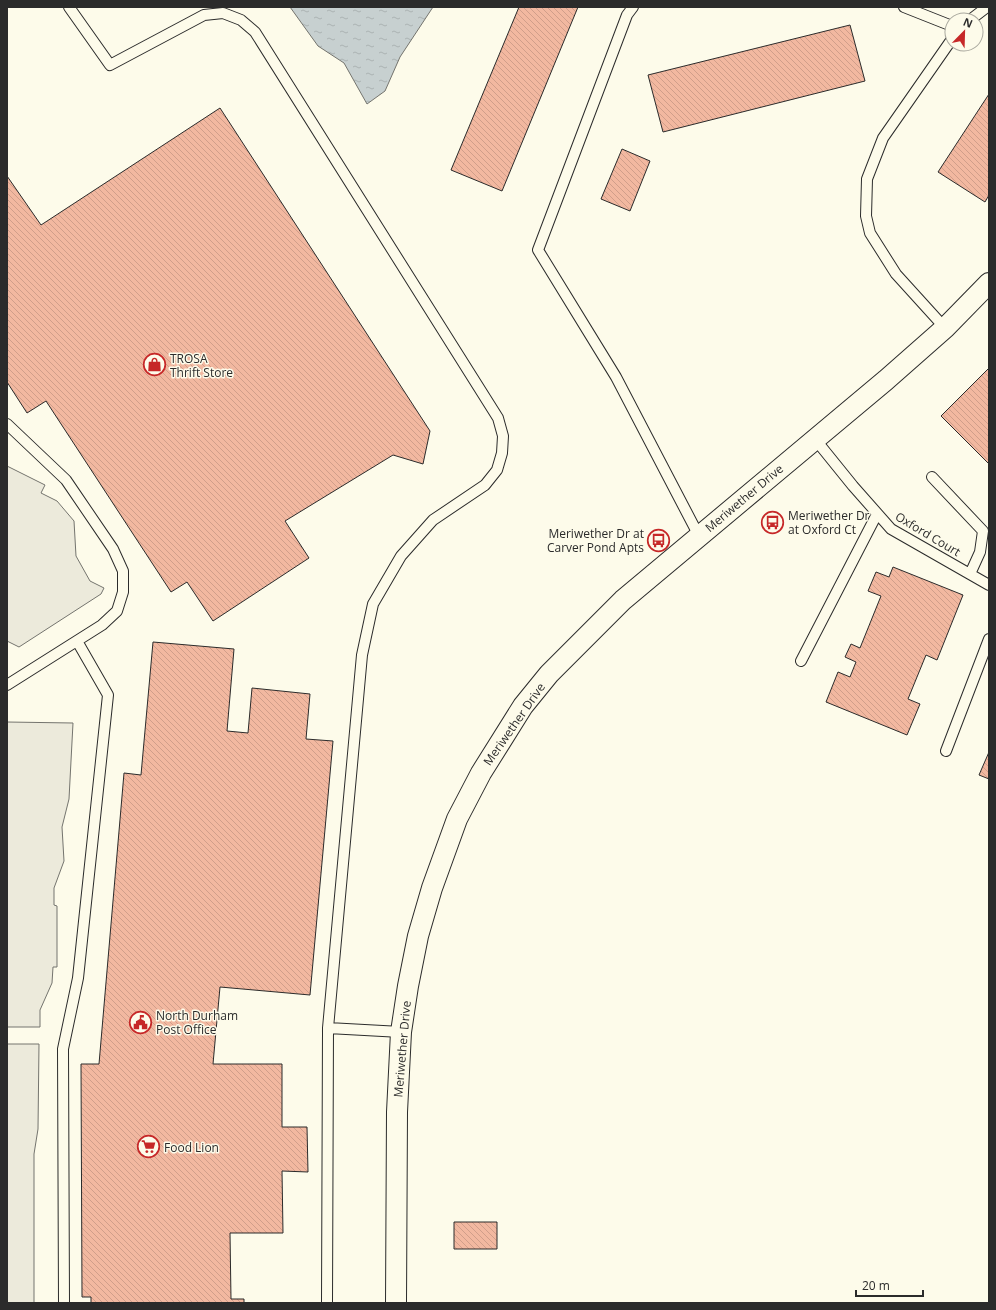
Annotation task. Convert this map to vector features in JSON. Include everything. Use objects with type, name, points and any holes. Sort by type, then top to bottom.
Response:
[{"type":"street","name":"Meriwether Drive","points":[[396,1303],[397,1112],[401,1032],[408,986],[418,936],[432,888],[457,819],[481,773],[523,706],[549,674],[623,600],[886,380],[945,328],[989,283]]},
{"type":"lane","points":[[69,7],[110,65],[204,14],[223,13],[241,20],[255,32],[498,418],[503,436],[502,453],[497,470],[484,485],[433,520],[400,556],[373,604],[362,655],[328,1028],[327,1303]]},
{"type":"lane","points":[[633,7],[627,15],[538,250],[616,377],[699,536]]},
{"type":"lane","points":[[904,7],[944,23]]},
{"type":"lane","points":[[944,50],[883,138],[867,179],[866,216],[870,233],[896,274],[945,328]]},
{"type":"lane","points":[[7,424],[66,480],[113,549],[123,571],[123,592],[117,611],[102,625],[7,686]]},
{"type":"lane","name":"Oxford Court","points":[[815,439],[891,529],[989,585]]},
{"type":"lane","points":[[932,477],[983,531],[980,552],[970,574]]},
{"type":"lane","points":[[801,661],[877,514]]},
{"type":"lane","points":[[946,751],[989,639]]},
{"type":"lane","points":[[64,1303],[63,1049],[78,978],[108,694],[77,641]]},
{"type":"lane","points":[[328,1028],[401,1032]]},
{"type":"shaded area","points":[[7,466],[45,485],[41,493],[57,501],[74,521],[76,556],[90,581],[104,588],[101,594],[19,647],[7,641]]},
{"type":"shaded area","points":[[7,722],[73,723],[69,799],[62,827],[64,861],[54,888],[54,905],[57,906],[57,967],[53,967],[52,983],[40,1010],[40,1027],[7,1027]]},
{"type":"shaded area","points":[[7,1044],[39,1044],[38,1129],[34,1154],[34,1303],[7,1303]]},
{"type":"water","points":[[290,7],[433,7],[400,57],[385,91],[367,104],[344,63],[318,46]]},
{"type":"building","points":[[519,7],[578,7],[502,191],[451,170]]},
{"type":"building","points":[[850,25],[865,81],[663,132],[648,75]]},
{"type":"building","points":[[989,94],[989,195],[985,202],[938,172]]},
{"type":"building","points":[[220,108],[430,431],[423,464],[393,455],[285,521],[309,558],[213,621],[187,582],[171,592],[46,401],[27,413],[7,382],[7,176],[41,225]]},
{"type":"building","points":[[622,149],[650,161],[630,211],[601,199]]},
{"type":"building","points":[[989,368],[989,464],[941,416]]},
{"type":"building","points":[[893,567],[963,595],[937,660],[926,655],[908,699],[920,704],[907,735],[826,702],[838,672],[850,677],[856,662],[845,657],[851,644],[860,648],[881,596],[868,591],[876,572],[889,577]]},
{"type":"building","points":[[153,642],[234,649],[227,731],[248,733],[252,688],[310,694],[306,739],[333,741],[310,995],[220,987],[213,1064],[282,1064],[282,1127],[307,1127],[308,1172],[282,1171],[283,1233],[230,1233],[231,1299],[244,1299],[244,1303],[91,1303],[91,1297],[82,1297],[81,1064],[99,1064],[124,773],[141,775]]},
{"type":"building","points":[[989,752],[989,779],[979,775]]},
{"type":"building","points":[[454,1222],[497,1222],[497,1249],[454,1249]]},
{"type":"place","name":"TROSA Thrift Store","points":[[154,365]]},
{"type":"place","name":"Meriwether Dr at Oxford Ct","points":[[772,522]]},
{"type":"place","name":"Meriwether Dr at Carver Pond Apts","points":[[659,540]]},
{"type":"place","name":"North Durham Post Office","points":[[140,1022]]},
{"type":"place","name":"Food Lion","points":[[149,1147]]}]
